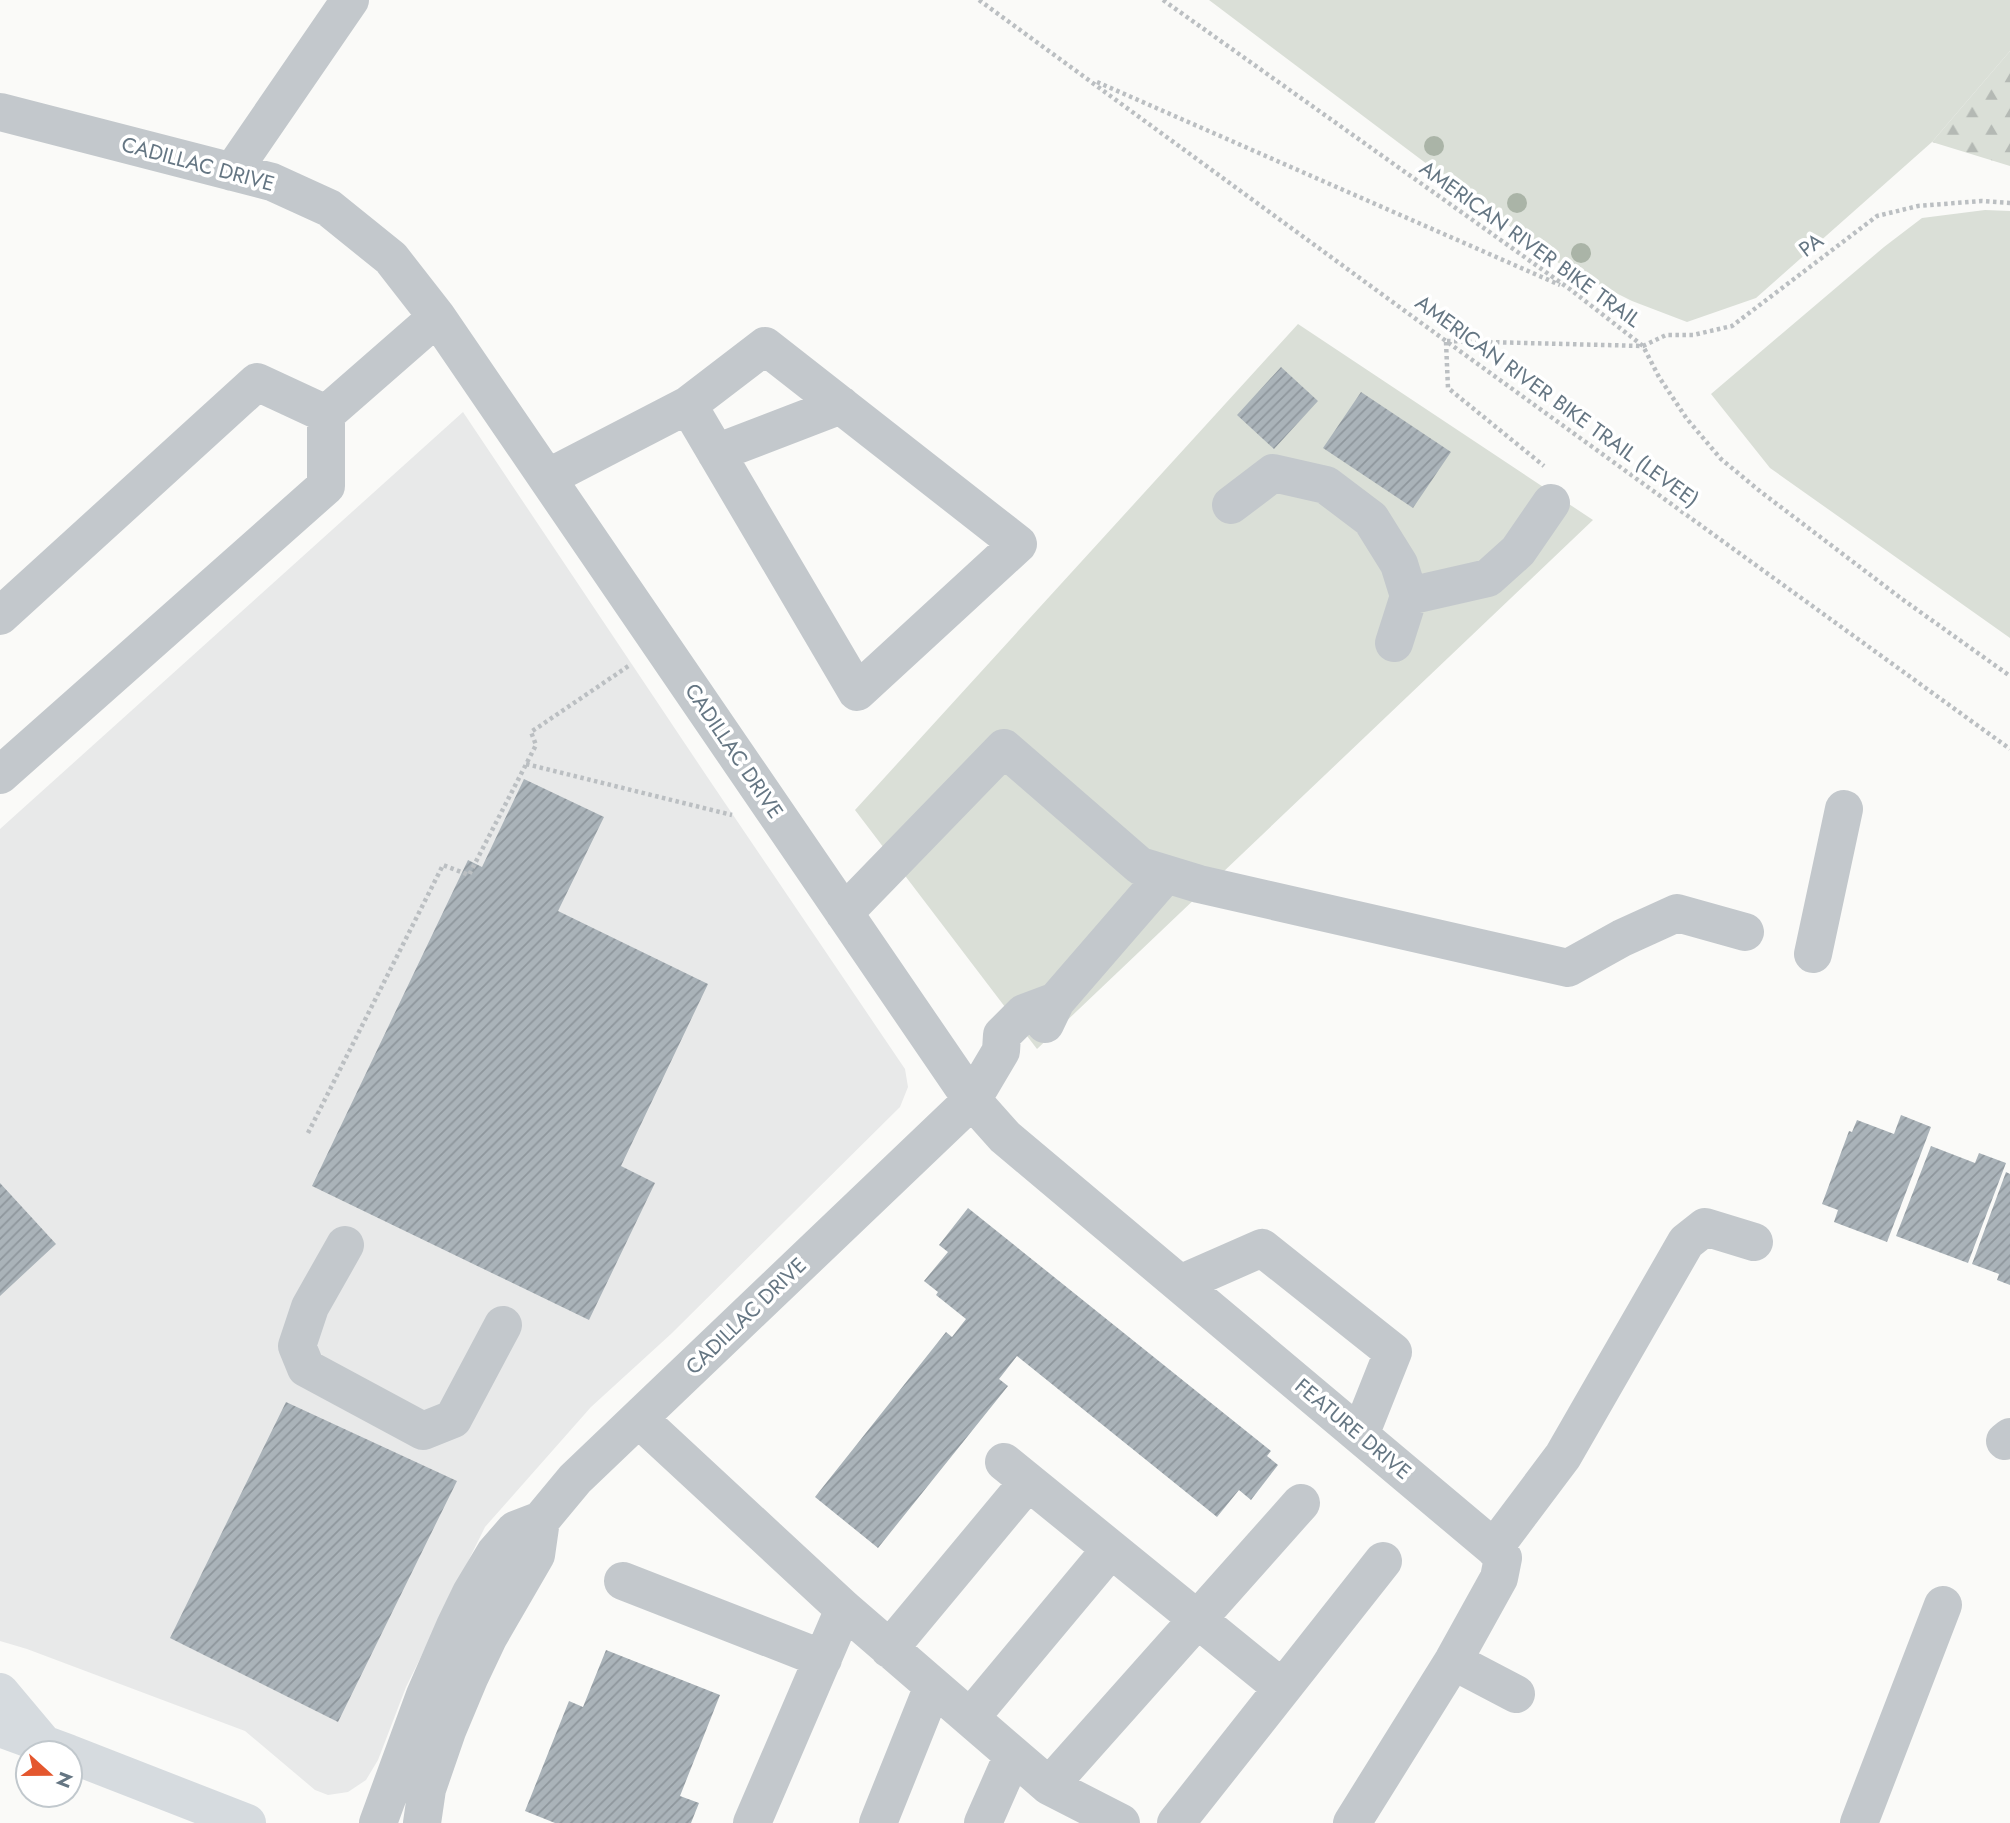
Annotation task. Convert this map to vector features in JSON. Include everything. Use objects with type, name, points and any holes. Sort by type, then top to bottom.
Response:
[{"type":"main road","points":[[0,1692],[49,1739]]},
{"type":"main road","points":[[0,1728],[30,1739]]},
{"type":"main road","points":[[84,1759],[247,1823]]},
{"type":"street","points":[[232,172],[350,0]]},
{"type":"street","name":"CADILLAC DRIVE","points":[[0,112],[272,182],[329,208],[391,258],[437,317],[972,1100],[575,1479],[541,1520],[514,1530],[495,1553],[471,1593],[425,1695],[378,1823]]},
{"type":"street","points":[[0,775],[326,486],[326,414],[437,317]]},
{"type":"street","points":[[547,478],[688,405],[765,346],[1018,544],[857,692],[688,405]]},
{"type":"street","points":[[0,616],[257,382],[326,414]]},
{"type":"street","points":[[716,453],[841,405]]},
{"type":"street","points":[[1231,505],[1273,474],[1326,485],[1371,519],[1399,564],[1409,596],[1394,643]]},
{"type":"street","points":[[1409,596],[1488,578],[1518,551],[1550,503]]},
{"type":"street","points":[[844,913],[1004,748],[1140,866],[1199,884],[1568,968],[1622,938],[1677,913],[1745,932]]},
{"type":"street","points":[[1813,954],[1844,808]]},
{"type":"street","points":[[972,1100],[1001,1051],[1002,1035],[1024,1013],[1056,1000],[1166,873]]},
{"type":"street","name":"FEATURE DRIVE","points":[[972,1100],[1005,1137],[1494,1548]]},
{"type":"street","points":[[1352,1823],[1453,1661],[1499,1578],[1503,1558],[1494,1548],[1563,1456],[1686,1242],[1705,1227],[1754,1242]]},
{"type":"street","points":[[345,1245],[310,1307],[297,1346],[306,1368],[424,1431],[453,1419],[503,1325]]},
{"type":"street","points":[[1180,1284],[1262,1248],[1393,1352],[1360,1435]]},
{"type":"street","points":[[639,1419],[844,1609],[1049,1786],[1121,1823]]},
{"type":"street","points":[[889,1648],[1016,1472],[1282,1688]]},
{"type":"street","points":[[1049,1786],[1301,1503]]},
{"type":"street","points":[[422,1823],[427,1789],[447,1731],[488,1638],[536,1555],[541,1520]]},
{"type":"street","points":[[970,1718],[1111,1549]]},
{"type":"street","points":[[1176,1823],[1382,1561]]},
{"type":"street","points":[[623,1581],[823,1659]]},
{"type":"street","points":[[1859,1823],[1943,1605]]},
{"type":"street","points":[[752,1823],[844,1609]]},
{"type":"street","points":[[1453,1661],[1516,1694]]},
{"type":"street","points":[[878,1823],[933,1686]]},
{"type":"street","points":[[983,1823],[1013,1755]]},
{"type":"path","name":"AMERICAN RIVER BIKE TRAIL (LEVEE)","points":[[979,0],[2010,749]]},
{"type":"path","name":"AMERICAN RIVER BIKE TRAIL","points":[[1163,0],[1571,290],[1643,346],[1659,377],[1687,419],[1721,459],[1902,600],[2010,676]]},
{"type":"path","name":"AMERICAN RIVER BIKE TRAIL (LEVEE)","points":[[1086,78],[1571,290]]},
{"type":"path","name":"PA","points":[[1643,346],[1666,335],[1693,335],[1732,326],[1877,216],[1918,206],[1981,201],[2010,203]]},
{"type":"path","points":[[1550,503],[1553,474],[1447,388],[1446,341],[1643,346]]},
{"type":"path","points":[[308,1133],[443,865],[469,875],[536,746],[531,732],[638,660]]},
{"type":"path","points":[[526,764],[743,818]]},
{"type":"shaded area","points":[[463,412],[905,1069],[908,1087],[900,1107],[671,1334],[591,1407],[485,1527],[406,1687],[378,1760],[366,1780],[348,1792],[328,1795],[315,1790],[245,1731],[0,1641],[0,829]]},
{"type":"green space","points":[[1209,0],[2010,0],[2010,51],[1932,142],[1756,298],[1687,322],[1632,301],[1564,267]]},
{"type":"green space","points":[[2010,51],[2010,166],[1932,142]]},
{"type":"green space","points":[[1985,210],[2010,211],[2010,638],[1770,468],[1711,394],[1922,218]]},
{"type":"green space","points":[[1298,324],[1593,520],[1037,1049],[855,810]]},
{"type":"building","points":[[1281,367],[1318,401],[1274,449],[1237,415]]},
{"type":"building","points":[[1361,392],[1451,452],[1413,508],[1323,448]]},
{"type":"building","points":[[524,779],[604,817],[558,911],[708,984],[621,1166],[655,1183],[589,1320],[312,1186],[468,860],[482,867]]},
{"type":"building","points":[[1901,1115],[1931,1127],[1887,1242],[1834,1222],[1838,1210],[1822,1204],[1849,1131],[1852,1132],[1857,1120],[1894,1134]]},
{"type":"building","points":[[1931,1146],[1975,1163],[1979,1153],[2006,1163],[1968,1263],[1896,1236]]},
{"type":"building","points":[[2006,1172],[2010,1174],[2010,1285],[1997,1280],[1999,1274],[1972,1264]]},
{"type":"building","points":[[0,1183],[56,1244],[0,1296]]},
{"type":"building","points":[[968,1208],[1271,1451],[1267,1456],[1278,1465],[1251,1500],[1239,1490],[1217,1517],[1017,1356],[999,1379],[1008,1386],[878,1548],[815,1497],[946,1332],[952,1337],[966,1319],[936,1295],[938,1292],[924,1281],[948,1252],[939,1245]]},
{"type":"building","points":[[286,1402],[457,1481],[338,1722],[170,1638]]},
{"type":"building","points":[[606,1650],[720,1695],[680,1796],[699,1803],[691,1823],[555,1823],[525,1811],[569,1701],[583,1707]]}]
